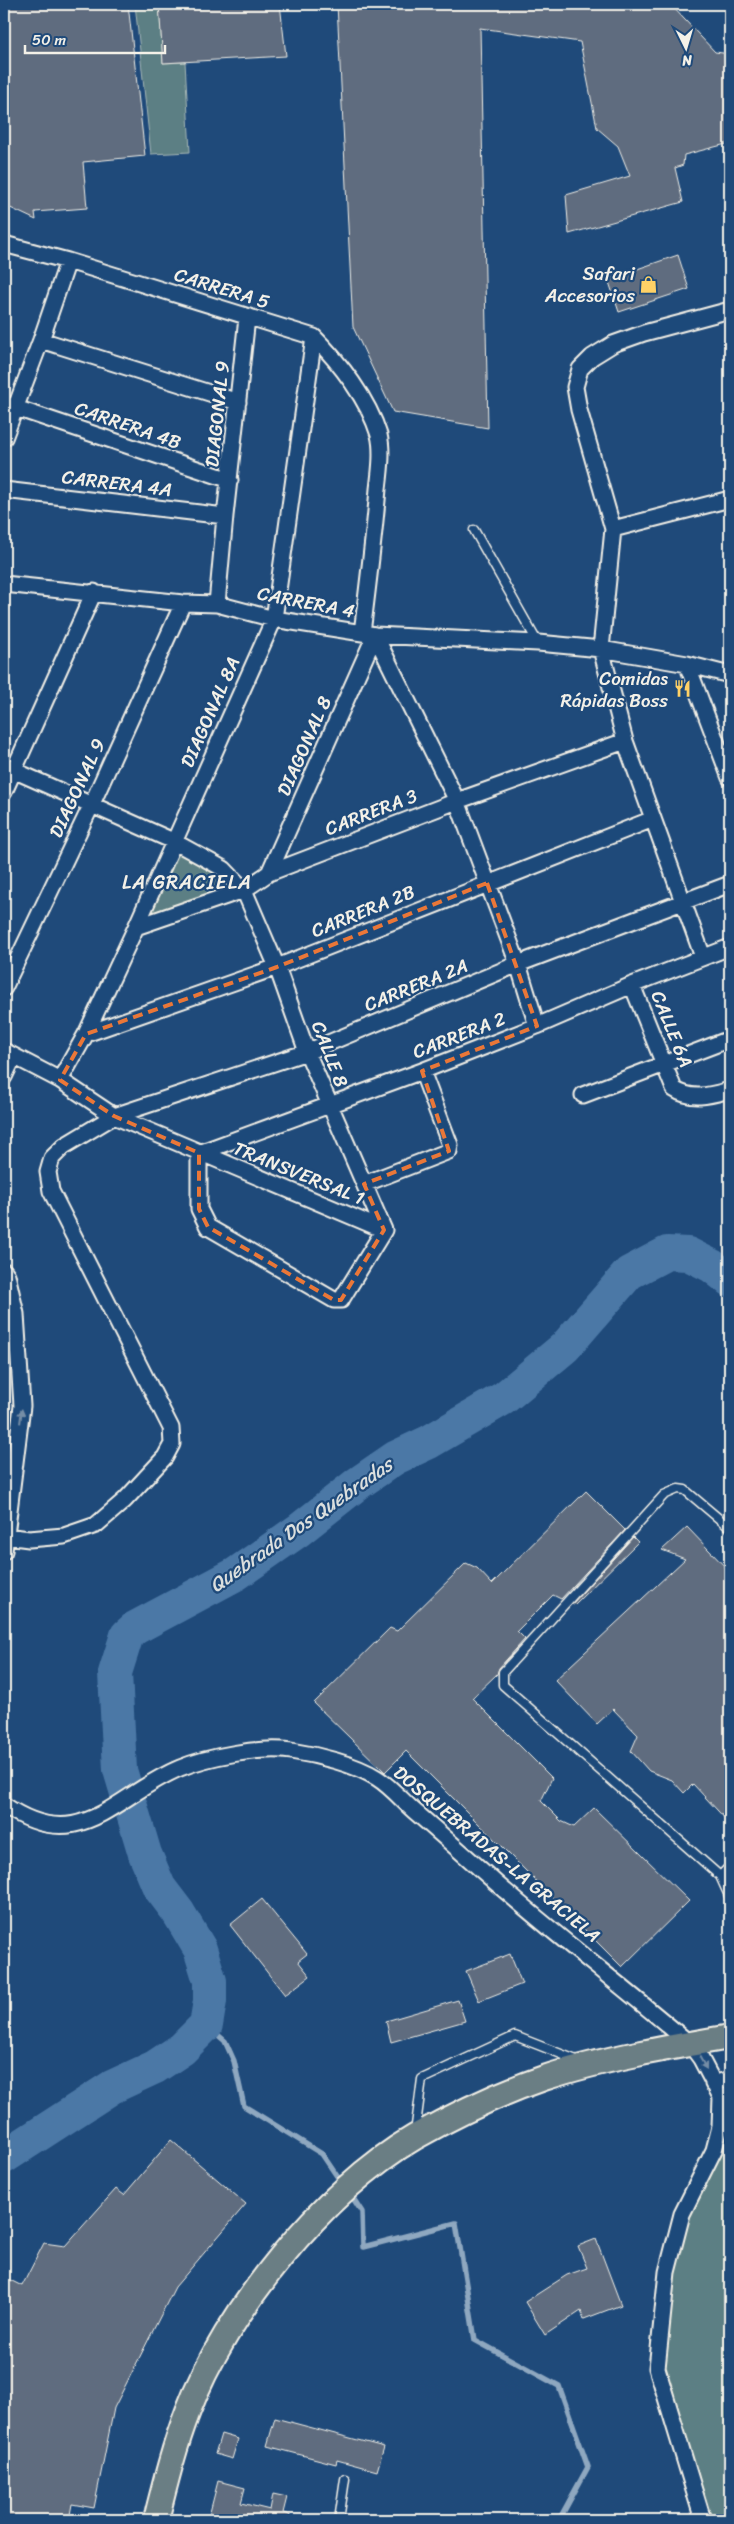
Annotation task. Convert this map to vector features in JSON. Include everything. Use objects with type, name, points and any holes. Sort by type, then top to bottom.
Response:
[{"type":"highway","points":[[156,2520],[170,2464],[188,2411],[206,2370],[228,2331],[276,2265],[336,2199],[358,2179],[414,2138],[507,2092],[546,2078],[593,2066],[730,2037]]},
{"type":"street","name":"CARRERA 5","points":[[4,244],[68,261],[247,318],[314,337],[331,354],[351,382],[379,436]]},
{"type":"street","points":[[4,438],[9,406],[41,340],[68,261]]},
{"type":"street","points":[[703,957],[624,741],[601,649],[613,529],[579,410],[575,387],[580,369],[592,357],[613,344],[644,333],[730,310]]},
{"type":"street","name":"DIAGONAL 9","points":[[218,604],[225,516],[247,318]]},
{"type":"street","name":"DIAGONAL 8A","points":[[60,1080],[86,1034],[136,927],[274,619],[314,337]]},
{"type":"street","points":[[41,340],[238,402]]},
{"type":"street","name":"CARRERA 4B","points":[[9,406],[230,480]]},
{"type":"street","name":"DIAGONAL 8","points":[[269,873],[369,634],[380,465],[379,436]]},
{"type":"street","name":"CARRERA 4A","points":[[4,490],[225,516]]},
{"type":"street","points":[[613,529],[730,499]]},
{"type":"street","name":"CARRERA 4","points":[[4,584],[94,592],[183,603],[218,604],[274,619],[369,634],[538,643],[601,649],[687,664],[730,675]]},
{"type":"street","points":[[4,792],[9,768],[94,592]]},
{"type":"street","name":"DIAGONAL 9","points":[[4,988],[91,806],[183,603]]},
{"type":"street","points":[[369,634],[457,801],[518,964],[537,1026]]},
{"type":"street","points":[[687,664],[730,778]]},
{"type":"street","name":"CARRERA 3","points":[[136,927],[244,890],[269,873],[457,801],[624,741]]},
{"type":"street","points":[[9,768],[173,841],[224,869],[244,890]]},
{"type":"street","name":"CARRERA 2B","points":[[86,1034],[277,967],[653,819]]},
{"type":"street","name":"CARRERA 2A","points":[[5,1543],[64,1536],[96,1525],[152,1472],[172,1444],[172,1428],[51,1191],[48,1172],[52,1158],[64,1146],[114,1116],[307,1052],[518,964],[730,884]]},
{"type":"street","name":"CALLE 8","points":[[244,890],[277,967],[307,1052],[384,1230]]},
{"type":"street","name":"CARRERA 2","points":[[199,1153],[422,1071],[730,947]]},
{"type":"street","name":"CALLE 6A","points":[[632,985],[674,1089],[684,1096],[697,1096],[730,1090]]},
{"type":"street","points":[[583,1095],[730,1039]]},
{"type":"street","points":[[4,1077],[9,1054]]},
{"type":"street","name":"TRANSVERSAL 1","points":[[9,1054],[60,1080],[114,1116],[384,1230]]},
{"type":"street","points":[[364,1184],[450,1151],[450,1145],[422,1071]]},
{"type":"street","points":[[199,1153],[199,1209],[208,1227],[334,1300],[341,1300],[384,1230]]},
{"type":"street","points":[[5,1274],[16,1314],[22,1406],[5,1543]]},
{"type":"street","name":"DOSQUEBRADAS-LA GRACIELA","points":[[4,1805],[18,1816],[37,1822],[66,1826],[97,1818],[144,1787],[180,1768],[243,1752],[289,1751],[333,1761],[376,1778],[503,1889],[690,2044],[702,2059],[721,2097],[720,2127],[714,2150],[682,2214],[667,2272],[657,2368],[703,2520]]},
{"type":"street","points":[[713,2084],[730,2079]]},
{"type":"lane","points":[[474,530],[538,643]]},
{"type":"lane","points":[[730,1528],[685,1490],[678,1489],[664,1495],[503,1672],[502,1676],[503,1685],[720,1876],[730,1898]]},
{"type":"lane","points":[[720,1876],[730,1866]]},
{"type":"lane","points":[[414,2138],[422,2079],[515,2036],[593,2066]]},
{"type":"lane","points":[[339,2520],[345,2479]]},
{"type":"highlighted area","points":[[487,883],[537,1026],[422,1071],[449,1151],[364,1184],[384,1230],[341,1300],[334,1300],[208,1227],[199,1209],[199,1153],[114,1116],[60,1080],[86,1034],[277,967]]},
{"type":"green space","points":[[135,4],[159,4],[163,63],[185,62],[190,152],[151,154]]},
{"type":"green space","points":[[173,841],[244,890],[136,927]]},
{"type":"green space","points":[[730,2105],[730,2520],[703,2520],[657,2368],[667,2272],[721,2109]]},
{"type":"building","points":[[4,4],[128,4],[145,156],[83,162],[87,208],[35,212],[36,220],[4,205]]},
{"type":"building","points":[[159,4],[280,4],[286,56],[163,63]]},
{"type":"building","points":[[337,4],[670,4],[715,52],[730,54],[730,143],[684,155],[683,165],[675,168],[683,202],[569,234],[566,195],[630,176],[618,146],[597,128],[580,42],[480,28],[488,428],[393,412],[353,327]]},
{"type":"building","name":"Safari Accesorios","points":[[678,255],[689,289],[619,312],[608,279]]},
{"type":"building","points":[[586,1491],[625,1530],[561,1599],[553,1595],[517,1631],[525,1639],[499,1668],[497,1674],[472,1698],[552,1778],[541,1801],[561,1821],[574,1827],[594,1808],[689,1901],[622,1967],[406,1751],[385,1772],[314,1703],[390,1628],[397,1631],[466,1563],[477,1568],[492,1584]]},
{"type":"building","points":[[687,1527],[730,1572],[728,1595],[730,1598],[730,1824],[693,1784],[684,1793],[672,1780],[649,1771],[631,1751],[638,1735],[613,1709],[597,1724],[555,1680],[685,1559],[662,1550]]},
{"type":"building","points":[[633,1537],[638,1542],[574,1605],[572,1604]]},
{"type":"building","points":[[262,1899],[307,1954],[298,1961],[310,1976],[285,1995],[230,1925]]},
{"type":"building","points":[[510,1954],[522,1984],[479,2001],[466,1971]]},
{"type":"building","points":[[458,2000],[465,2021],[391,2042],[386,2021]]},
{"type":"building","points":[[171,2140],[246,2204],[175,2287],[114,2408],[94,2508],[72,2504],[69,2520],[4,2520],[4,2277],[22,2286],[44,2243],[65,2246],[116,2189],[124,2195]]},
{"type":"building","points":[[596,2239],[621,2305],[584,2319],[581,2311],[545,2335],[525,2302],[567,2275],[587,2268],[578,2246]]},
{"type":"building","points":[[275,2418],[384,2447],[377,2471],[337,2460],[336,2464],[267,2446]]},
{"type":"building","points":[[221,2434],[238,2439],[232,2459],[215,2454]]},
{"type":"building","points":[[218,2481],[245,2488],[241,2503],[270,2510],[273,2494],[287,2497],[283,2513],[290,2515],[289,2520],[208,2520]]},
{"type":"waterway","name":"Quebrada Dos Quebradas","points":[[4,2157],[112,2087],[155,2067],[182,2049],[206,2025],[210,2001],[210,1981],[200,1949],[178,1912],[159,1887],[145,1854],[120,1770],[115,1673],[127,1635],[135,1628],[236,1574],[299,1530],[357,1484],[395,1458],[429,1442],[504,1398],[565,1347],[629,1273],[667,1253],[688,1254],[712,1266],[730,1280]]},
{"type":"waterway","points":[[206,2025],[225,2041],[234,2061],[244,2106],[322,2154],[343,2185]]},
{"type":"waterway","points":[[349,2192],[362,2212],[363,2247],[456,2223],[475,2340],[559,2386],[588,2467],[559,2520]]},
{"type":"place","name":"Safari Accesorios","points":[[649,284]]},
{"type":"place","name":"Comidas Rápidas Boss","points":[[682,689]]},
{"type":"district","name":"LA GRACIELA","points":[[187,882]]}]
